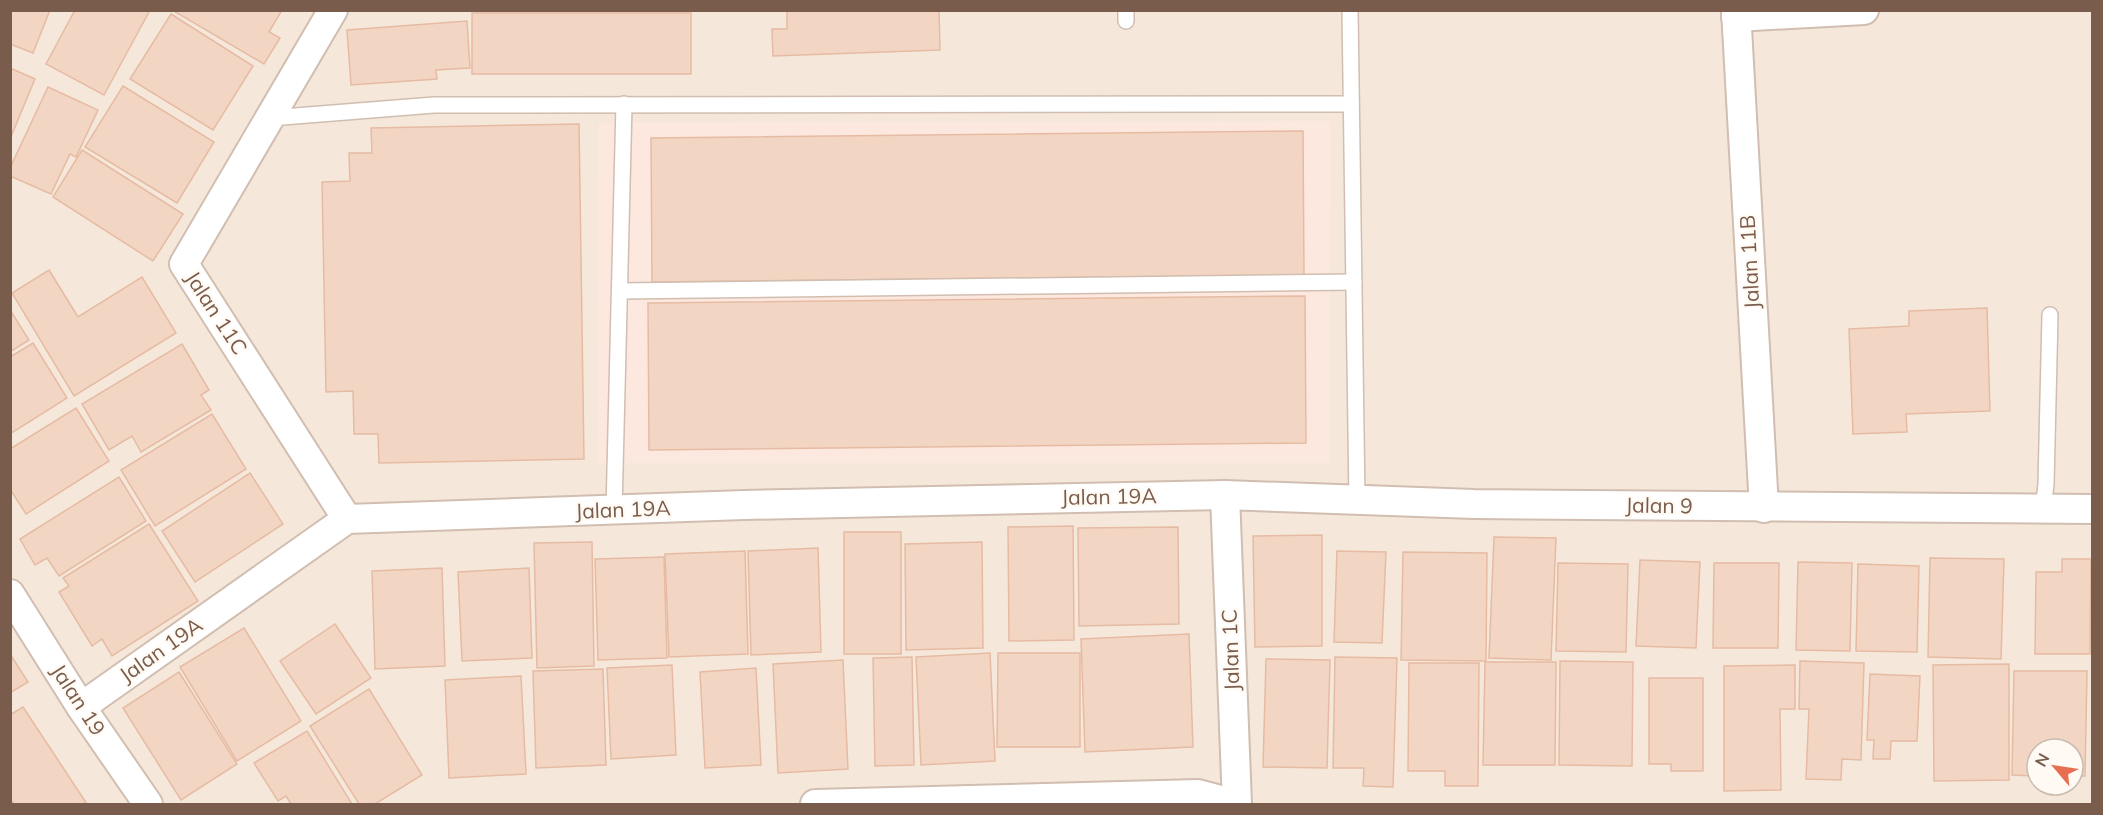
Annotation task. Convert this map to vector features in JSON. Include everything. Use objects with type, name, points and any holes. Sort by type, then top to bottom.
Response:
[{"type":"street","name":"Jalan 11C","points":[[333,10],[184,264],[347,519]]},
{"type":"street","name":"Jalan 11B","points":[[1764,508],[1736,14],[1864,10]]},
{"type":"street","name":"Jalan 9","points":[[1225,495],[1357,501],[1764,508],[2092,509]]},
{"type":"street","name":"Jalan 19A","points":[[81,706],[347,519],[744,505],[1225,495]]},
{"type":"street","name":"Jalan 1C","points":[[1225,495],[1236,804]]},
{"type":"street","name":"Jalan 19","points":[[10,594],[81,706],[148,804]]},
{"type":"street","points":[[815,804],[1198,794],[1236,804]]},
{"type":"lane","points":[[1350,10],[1357,501]]},
{"type":"lane","points":[[614,511],[624,104]]},
{"type":"lane","points":[[270,118],[434,105],[1351,104]]},
{"type":"lane","points":[[620,291],[1354,282]]},
{"type":"lane","points":[[2043,510],[2046,484],[2050,315]]},
{"type":"shaded area","points":[[10,11],[2092,11],[2092,804],[11,804]]},
{"type":"shaded area","points":[[1331,121],[1329,463],[598,463],[599,123]]},
{"type":"building","points":[[10,10],[50,10],[33,53],[10,44]]},
{"type":"building","points":[[75,10],[150,10],[104,95],[46,64]]},
{"type":"building","points":[[172,10],[282,10],[269,32],[280,38],[264,64]]},
{"type":"building","points":[[787,10],[939,10],[940,50],[773,56],[772,29],[787,29]]},
{"type":"building","points":[[472,13],[691,13],[691,74],[472,74]]},
{"type":"building","points":[[171,14],[253,66],[213,130],[130,79]]},
{"type":"building","points":[[467,21],[470,68],[436,70],[437,79],[351,85],[347,30]]},
{"type":"building","points":[[10,68],[35,79],[10,139]]},
{"type":"building","points":[[123,86],[214,142],[177,203],[85,147]]},
{"type":"building","points":[[48,87],[98,110],[76,157],[70,154],[51,194],[10,176],[10,168]]},
{"type":"building","points":[[579,124],[584,459],[379,463],[378,434],[354,434],[353,391],[326,392],[322,182],[350,181],[349,153],[372,153],[371,128]]},
{"type":"building","points":[[1303,131],[1304,275],[652,282],[651,138]]},
{"type":"building","points":[[82,150],[183,214],[153,261],[53,197]]},
{"type":"building","points":[[49,270],[78,317],[142,277],[176,333],[74,396],[12,293]]},
{"type":"building","points":[[1305,296],[1306,443],[649,450],[648,303]]},
{"type":"building","points":[[1987,308],[1990,411],[1906,414],[1907,432],[1853,434],[1849,329],[1909,326],[1909,311]]},
{"type":"building","points":[[10,310],[29,340],[10,352]]},
{"type":"building","points":[[33,343],[67,398],[10,434],[10,357]]},
{"type":"building","points":[[182,344],[209,390],[201,395],[211,410],[141,452],[132,436],[109,450],[82,404]]},
{"type":"building","points":[[76,408],[109,461],[26,514],[10,489],[10,449]]},
{"type":"building","points":[[212,414],[246,469],[155,526],[121,470]]},
{"type":"building","points":[[250,473],[283,524],[195,582],[162,531]]},
{"type":"building","points":[[119,477],[146,521],[59,576],[47,558],[35,565],[20,539]]},
{"type":"building","points":[[149,524],[198,601],[112,656],[102,639],[92,646],[59,592],[69,586],[63,578]]},
{"type":"building","points":[[1073,526],[1074,640],[1009,641],[1008,527]]},
{"type":"building","points":[[1178,527],[1179,624],[1079,626],[1078,528]]},
{"type":"building","points":[[844,532],[901,532],[901,654],[844,654]]},
{"type":"building","points":[[1322,535],[1322,646],[1255,647],[1253,536]]},
{"type":"building","points":[[1494,537],[1556,538],[1551,660],[1489,658]]},
{"type":"building","points":[[592,542],[594,666],[537,668],[534,543]]},
{"type":"building","points":[[982,542],[983,648],[906,650],[905,544]]},
{"type":"building","points":[[818,548],[821,652],[751,655],[748,551]]},
{"type":"building","points":[[745,551],[748,654],[669,657],[665,554]]},
{"type":"building","points":[[1337,551],[1386,552],[1382,643],[1334,642]]},
{"type":"building","points":[[1403,552],[1487,553],[1486,661],[1401,660]]},
{"type":"building","points":[[664,557],[667,658],[598,660],[595,559]]},
{"type":"building","points":[[1930,558],[2004,559],[2001,659],[1928,657]]},
{"type":"building","points":[[2062,559],[2091,559],[2090,654],[2035,654],[2036,572],[2062,572]]},
{"type":"building","points":[[1640,560],[1700,562],[1696,648],[1636,646]]},
{"type":"building","points":[[1798,562],[1852,563],[1850,651],[1796,650]]},
{"type":"building","points":[[1558,563],[1628,564],[1626,652],[1556,651]]},
{"type":"building","points":[[1714,563],[1779,563],[1778,648],[1713,648]]},
{"type":"building","points":[[1858,564],[1919,566],[1917,652],[1856,651]]},
{"type":"building","points":[[442,568],[445,666],[375,669],[372,571]]},
{"type":"building","points":[[529,568],[532,658],[462,661],[458,572]]},
{"type":"building","points":[[335,624],[371,678],[316,714],[280,661]]},
{"type":"building","points":[[244,628],[301,721],[237,761],[180,667]]},
{"type":"building","points":[[1189,634],[1193,747],[1085,752],[1081,639]]},
{"type":"building","points":[[990,653],[995,761],[921,765],[916,657]]},
{"type":"building","points":[[998,653],[1080,653],[1080,747],[997,747]]},
{"type":"building","points":[[10,654],[28,682],[10,693]]},
{"type":"building","points":[[912,657],[914,765],[875,766],[873,658]]},
{"type":"building","points":[[1335,657],[1397,658],[1393,787],[1363,786],[1364,768],[1333,768]]},
{"type":"building","points":[[1266,659],[1330,660],[1327,768],[1263,767]]},
{"type":"building","points":[[843,660],[848,769],[778,773],[773,664]]},
{"type":"building","points":[[1560,661],[1633,662],[1632,766],[1559,765]]},
{"type":"building","points":[[1800,661],[1864,663],[1861,760],[1842,759],[1841,780],[1806,779],[1809,709],[1799,709]]},
{"type":"building","points":[[1485,662],[1556,662],[1555,765],[1483,765]]},
{"type":"building","points":[[1409,663],[1479,663],[1478,786],[1445,786],[1445,771],[1408,771]]},
{"type":"building","points":[[2009,664],[2009,780],[1934,781],[1933,665]]},
{"type":"building","points":[[672,665],[676,755],[611,759],[607,668]]},
{"type":"building","points":[[1795,665],[1795,709],[1780,709],[1781,790],[1724,791],[1724,666]]},
{"type":"building","points":[[756,668],[761,765],[705,768],[700,672]]},
{"type":"building","points":[[603,669],[606,765],[536,768],[533,671]]},
{"type":"building","points":[[2014,671],[2087,671],[2085,776],[2085,737],[2025,737],[2025,776],[2012,775]]},
{"type":"building","points":[[179,672],[237,764],[181,800],[123,708]]},
{"type":"building","points":[[1870,674],[1920,676],[1917,741],[1891,741],[1890,759],[1873,759],[1874,740],[1867,740]]},
{"type":"building","points":[[521,676],[526,774],[449,778],[445,680]]},
{"type":"building","points":[[1649,678],[1703,678],[1703,771],[1671,771],[1671,764],[1649,764]]},
{"type":"building","points":[[369,689],[422,775],[375,804],[359,804],[310,726]]},
{"type":"building","points":[[23,707],[87,804],[14,804],[10,799],[10,715]]},
{"type":"building","points":[[307,731],[352,804],[291,804],[286,796],[278,801],[254,763]]}]
